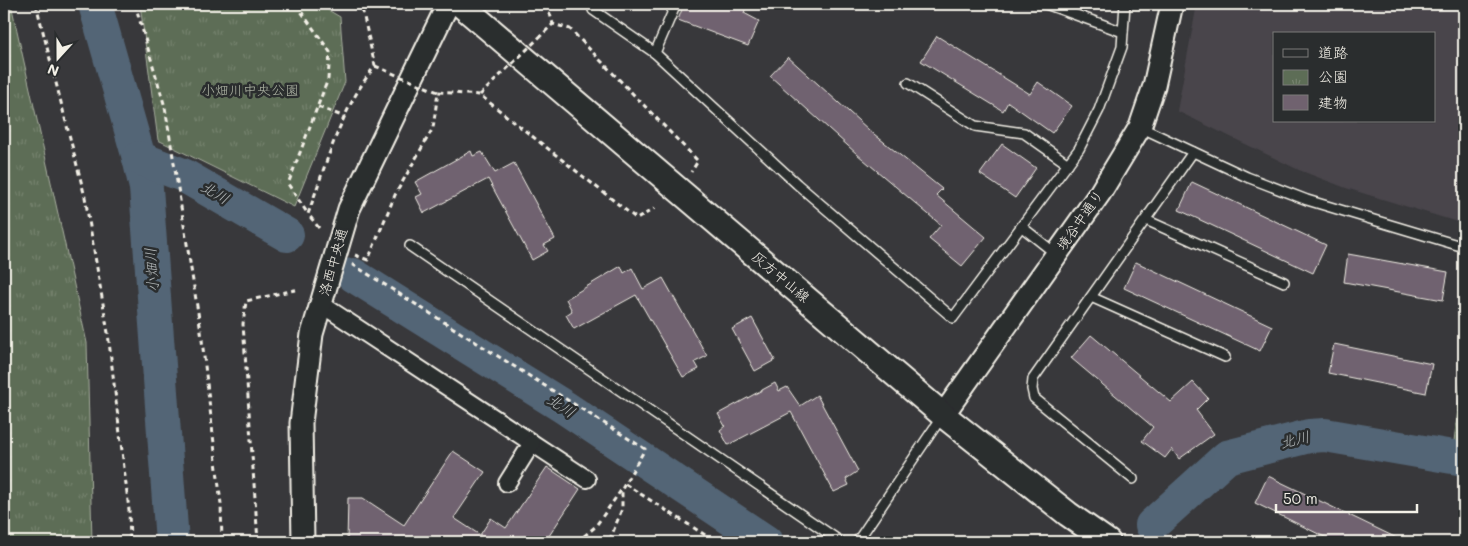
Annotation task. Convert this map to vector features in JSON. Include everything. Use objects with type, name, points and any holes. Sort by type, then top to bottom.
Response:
[{"type":"main road","name":"灰方中山線","points":[[460,4],[943,415],[1068,514],[1108,542]]},
{"type":"street","name":"洛西中央通","points":[[303,542],[301,423],[312,334],[349,209],[448,4]]},
{"type":"street","name":"境谷中通り","points":[[943,415],[1100,193],[1140,127],[1154,86],[1172,4]]},
{"type":"street","points":[[321,304],[587,479]]},
{"type":"street","points":[[507,483],[532,443]]},
{"type":"lane","points":[[655,54],[676,4]]},
{"type":"lane","points":[[1046,4],[1122,32]]},
{"type":"lane","points":[[593,10],[655,54],[797,184],[953,318],[1080,148],[1099,110],[1122,48],[1125,4]]},
{"type":"lane","points":[[908,83],[975,126],[1024,133],[1068,164]]},
{"type":"lane","points":[[1140,127],[1247,177],[1307,200],[1464,247]]},
{"type":"lane","points":[[1133,479],[1034,398],[1032,390],[1033,379],[1193,152]]},
{"type":"lane","points":[[1146,220],[1284,282]]},
{"type":"lane","points":[[1022,227],[1057,254]]},
{"type":"lane","points":[[410,246],[842,542]]},
{"type":"lane","points":[[1091,297],[1225,357]]},
{"type":"lane","points":[[857,542],[943,415]]},
{"type":"path","points":[[37,4],[85,197],[108,334],[129,510],[130,542]]},
{"type":"path","points":[[135,4],[165,107],[201,331],[221,504],[222,542]]},
{"type":"path","points":[[302,4],[300,10],[330,52],[328,80],[288,184],[319,228]]},
{"type":"path","points":[[361,4],[375,66]]},
{"type":"path","points":[[547,4],[553,24]]},
{"type":"path","points":[[480,95],[553,24]]},
{"type":"path","points":[[553,24],[570,29],[698,160],[691,172]]},
{"type":"path","points":[[308,214],[345,117],[363,81],[375,66]]},
{"type":"path","points":[[375,66],[438,92],[480,95],[637,218],[655,208]]},
{"type":"path","points":[[349,253],[368,260],[395,195],[433,128],[438,92]]},
{"type":"path","points":[[318,107],[345,117]]},
{"type":"path","points":[[347,260],[645,449],[622,489],[595,527],[577,542]]},
{"type":"path","points":[[258,542],[243,324],[246,301],[299,289]]},
{"type":"path","points":[[625,484],[716,542]]},
{"type":"path","points":[[609,542],[622,509],[622,489]]},
{"type":"shaded area","points":[[1197,4],[1464,4],[1464,224],[1346,188],[1299,170],[1177,111]]},
{"type":"green space","points":[[4,4],[11,4],[87,343],[92,542],[4,542]]},
{"type":"green space","name":"小畑川中央公園","points":[[140,4],[318,4],[340,17],[345,82],[294,207],[158,140]]},
{"type":"green space","points":[[1464,360],[1464,442],[1454,441]]},
{"type":"building","points":[[684,4],[747,4],[744,13],[759,21],[748,46],[678,20]]},
{"type":"building","points":[[937,36],[1030,94],[1038,82],[1072,106],[1052,133],[1008,102],[1003,111],[921,61]]},
{"type":"building","points":[[788,57],[869,130],[942,189],[936,195],[986,237],[962,266],[929,239],[941,225],[857,154],[770,76]]},
{"type":"building","points":[[1002,144],[1036,168],[1015,198],[980,174]]},
{"type":"building","points":[[471,151],[473,156],[482,152],[495,173],[514,163],[555,239],[544,245],[548,251],[532,260],[488,179],[424,213],[416,197],[422,194],[415,182]]},
{"type":"building","points":[[1192,182],[1326,245],[1313,273],[1179,210]]},
{"type":"building","points":[[1348,254],[1448,272],[1443,300],[1344,282]]},
{"type":"building","points":[[1136,262],[1272,326],[1260,351],[1124,288]]},
{"type":"building","points":[[621,266],[624,273],[632,268],[643,289],[663,278],[707,356],[695,362],[699,369],[683,377],[636,295],[574,329],[566,315],[572,311],[566,299]]},
{"type":"building","points":[[752,318],[775,360],[755,371],[732,329]]},
{"type":"building","points":[[1091,335],[1171,402],[1193,382],[1208,398],[1196,410],[1214,434],[1179,459],[1172,449],[1165,458],[1142,441],[1153,427],[1071,358]]},
{"type":"building","points":[[1334,344],[1432,364],[1426,393],[1328,373]]},
{"type":"building","points":[[775,383],[779,391],[787,387],[800,406],[817,395],[858,471],[846,479],[849,485],[834,492],[791,412],[728,445],[720,430],[725,426],[718,414]]},
{"type":"building","points":[[453,451],[485,472],[454,518],[480,535],[491,518],[506,528],[547,467],[580,489],[545,542],[347,542],[348,498],[363,498],[404,525]]},
{"type":"building","points":[[1268,476],[1405,542],[1335,542],[1255,503]]},
{"type":"waterway","name":"小畑川","points":[[95,4],[146,188],[172,542]]},
{"type":"waterway","name":"北川","points":[[139,158],[183,175],[287,235]]},
{"type":"waterway","name":"北川","points":[[353,275],[564,407],[766,542]]},
{"type":"waterway","name":"北川","points":[[1152,525],[1227,457],[1309,436],[1325,435],[1464,459]]}]
